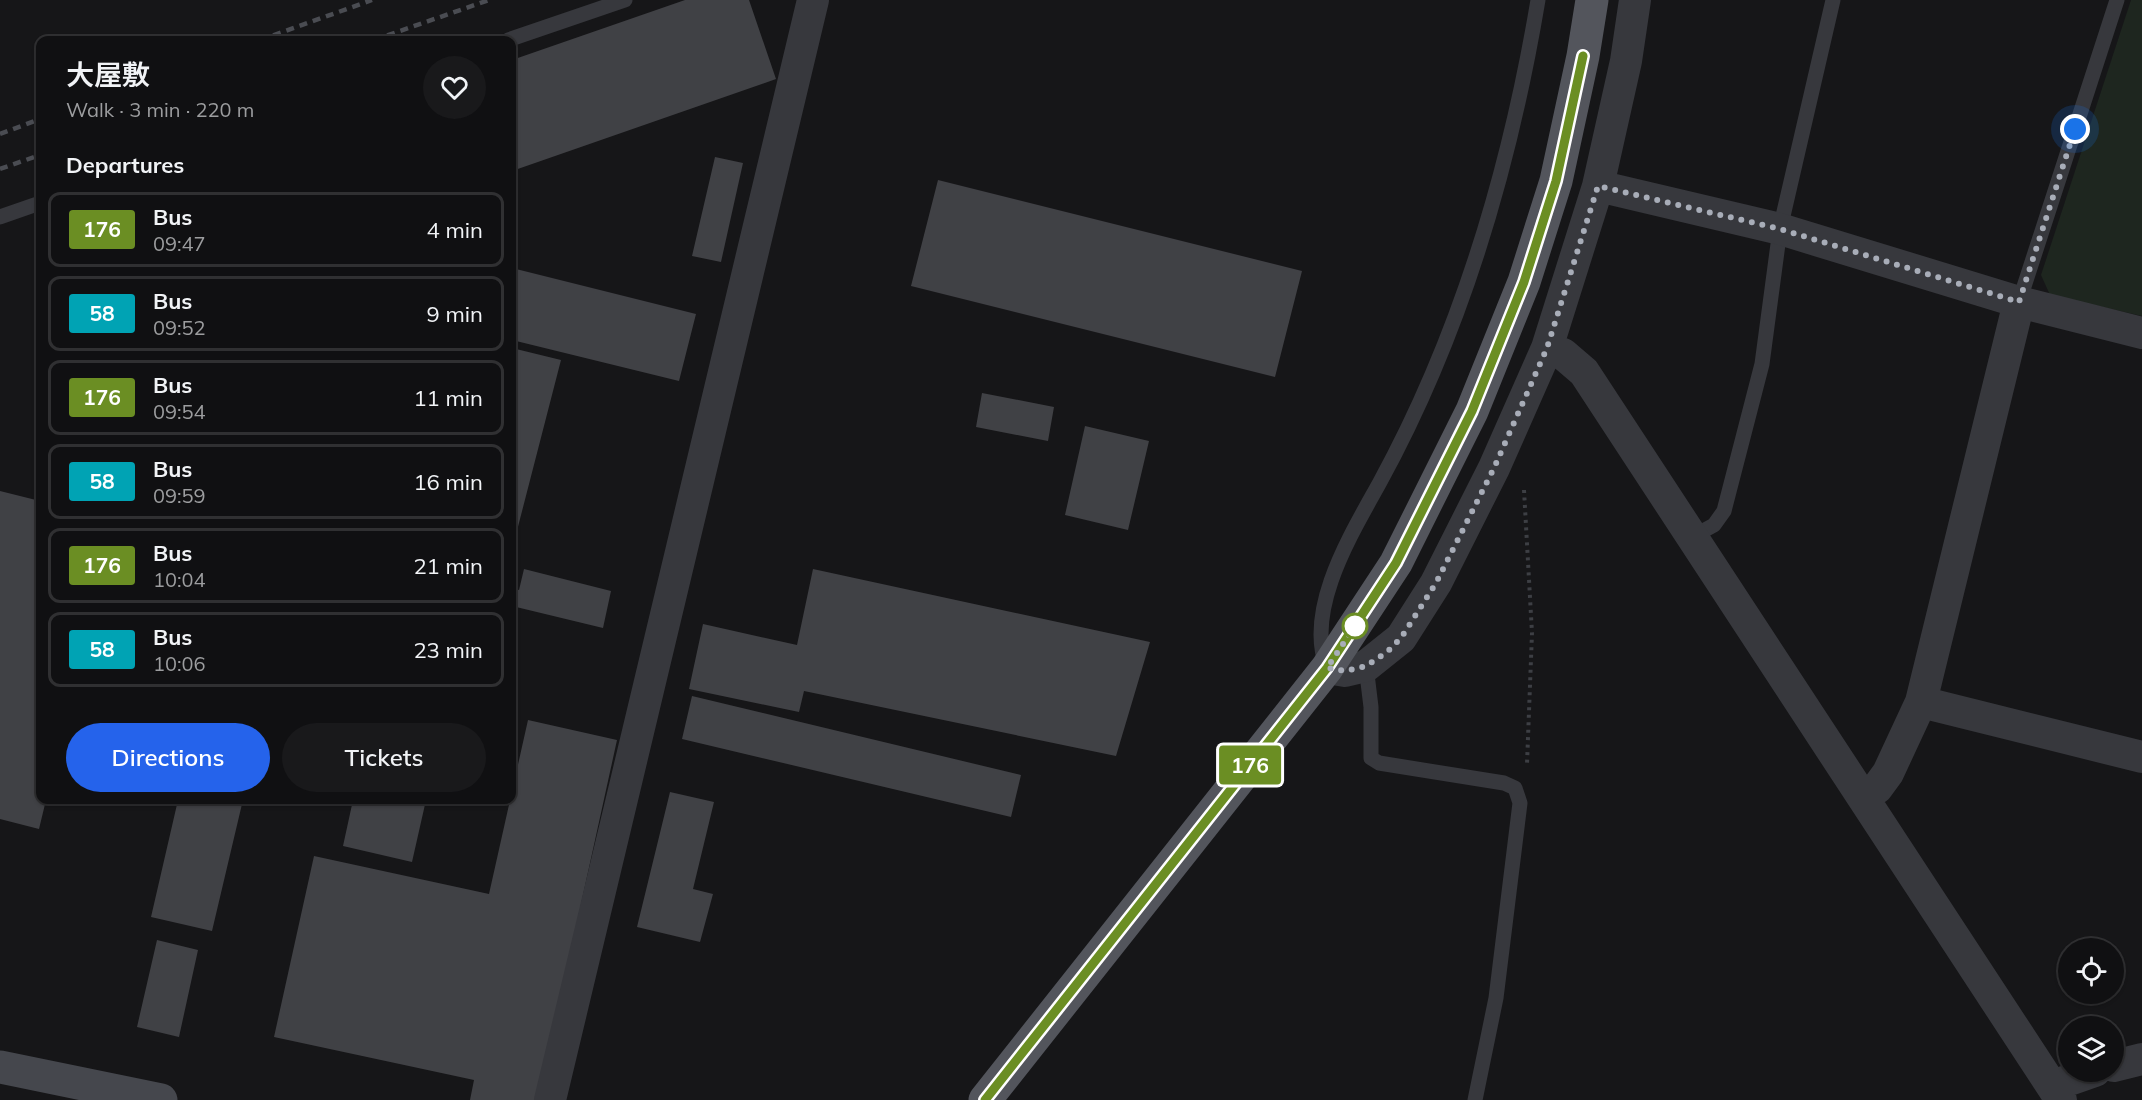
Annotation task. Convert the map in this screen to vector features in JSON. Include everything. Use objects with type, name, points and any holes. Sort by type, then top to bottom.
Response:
[{"type":"main road","points":[[985,1100],[1327,668],[1396,563],[1472,411],[1500,347],[1524,282],[1556,181],[1583,56],[1592,0]]},
{"type":"street","points":[[550,1100],[813,0]]},
{"type":"street","points":[[1327,668],[1345,671],[1366,666],[1401,638],[1421,609],[1503,447],[1547,348],[1598,186],[1626,61],[1635,0]]},
{"type":"street","points":[[1598,186],[1780,229],[2019,302],[2142,333]]},
{"type":"street","points":[[1863,798],[1876,788],[1888,773],[1921,702],[2019,302]]},
{"type":"street","points":[[1547,348],[1563,354],[1584,372],[2057,1093],[2076,1082]]},
{"type":"street","points":[[1921,702],[2142,757]]},
{"type":"street","points":[[2124,1064],[2142,1059]]},
{"type":"street","points":[[0,1067],[161,1100]]},
{"type":"lane","points":[[516,37],[625,0]]},
{"type":"lane","points":[[1327,668],[1320,650],[1323,609],[1348,540],[1404,436],[1458,308],[1509,145],[1538,0]]},
{"type":"lane","points":[[1692,537],[1714,525],[1724,511],[1761,364],[1780,229],[1833,0]]},
{"type":"lane","points":[[2019,302],[2117,0]]},
{"type":"lane","points":[[0,217],[36,204]]},
{"type":"lane","points":[[1366,666],[1371,707],[1371,758],[1379,763],[1504,783],[1515,789],[1520,803],[1496,998],[1475,1100]]},
{"type":"path","points":[[1503,447],[1515,454],[1524,473],[1532,633],[1527,772],[1523,782],[1515,789]]},
{"type":"shaded area","points":[[2131,0],[2142,0],[2142,316],[2050,295],[2041,275]]},
{"type":"building","points":[[685,0],[749,0],[776,79],[516,170],[516,59]]},
{"type":"building","points":[[715,157],[743,163],[721,262],[692,256]]},
{"type":"building","points":[[938,180],[1302,271],[1275,377],[911,286]]},
{"type":"building","points":[[516,269],[696,314],[679,381],[516,341]]},
{"type":"building","points":[[516,349],[561,360],[516,534]]},
{"type":"building","points":[[982,393],[1054,407],[1048,441],[976,427]]},
{"type":"building","points":[[1085,426],[1149,441],[1128,530],[1065,515]]},
{"type":"building","points":[[0,491],[36,500],[36,804],[45,804],[39,829],[0,819]]},
{"type":"building","points":[[524,569],[611,591],[603,628],[516,607],[516,589],[519,590]]},
{"type":"building","points":[[813,569],[1150,642],[1116,756],[804,691],[799,712],[689,689],[703,624],[797,645]]},
{"type":"building","points":[[692,696],[1021,775],[1011,817],[682,739]]},
{"type":"building","points":[[528,720],[617,740],[538,1100],[470,1100],[474,1080],[274,1037],[314,856],[489,894],[509,804],[516,804],[516,774]]},
{"type":"building","points":[[670,792],[714,802],[693,889],[713,894],[700,942],[637,927]]},
{"type":"building","points":[[177,804],[242,804],[212,931],[151,917]]},
{"type":"building","points":[[352,804],[425,804],[412,862],[343,846]]},
{"type":"building","points":[[157,940],[198,950],[179,1037],[137,1027]]},
{"type":"railway","points":[[271,36],[372,0]]},
{"type":"railway","points":[[386,36],[489,0]]},
{"type":"railway","points":[[0,134],[36,120]]},
{"type":"railway","points":[[0,169],[36,156]]},
{"type":"bus line","name":"176","points":[[985,1100],[1327,668],[1396,563],[1472,411],[1500,347],[1524,282],[1556,181],[1583,56]]},
{"type":"route","points":[[1355,626],[1327,668],[1345,671],[1366,666],[1387,652],[1401,638],[1436,583],[1494,468],[1547,348],[1598,186],[1780,229],[2019,302],[2075,129]]}]
